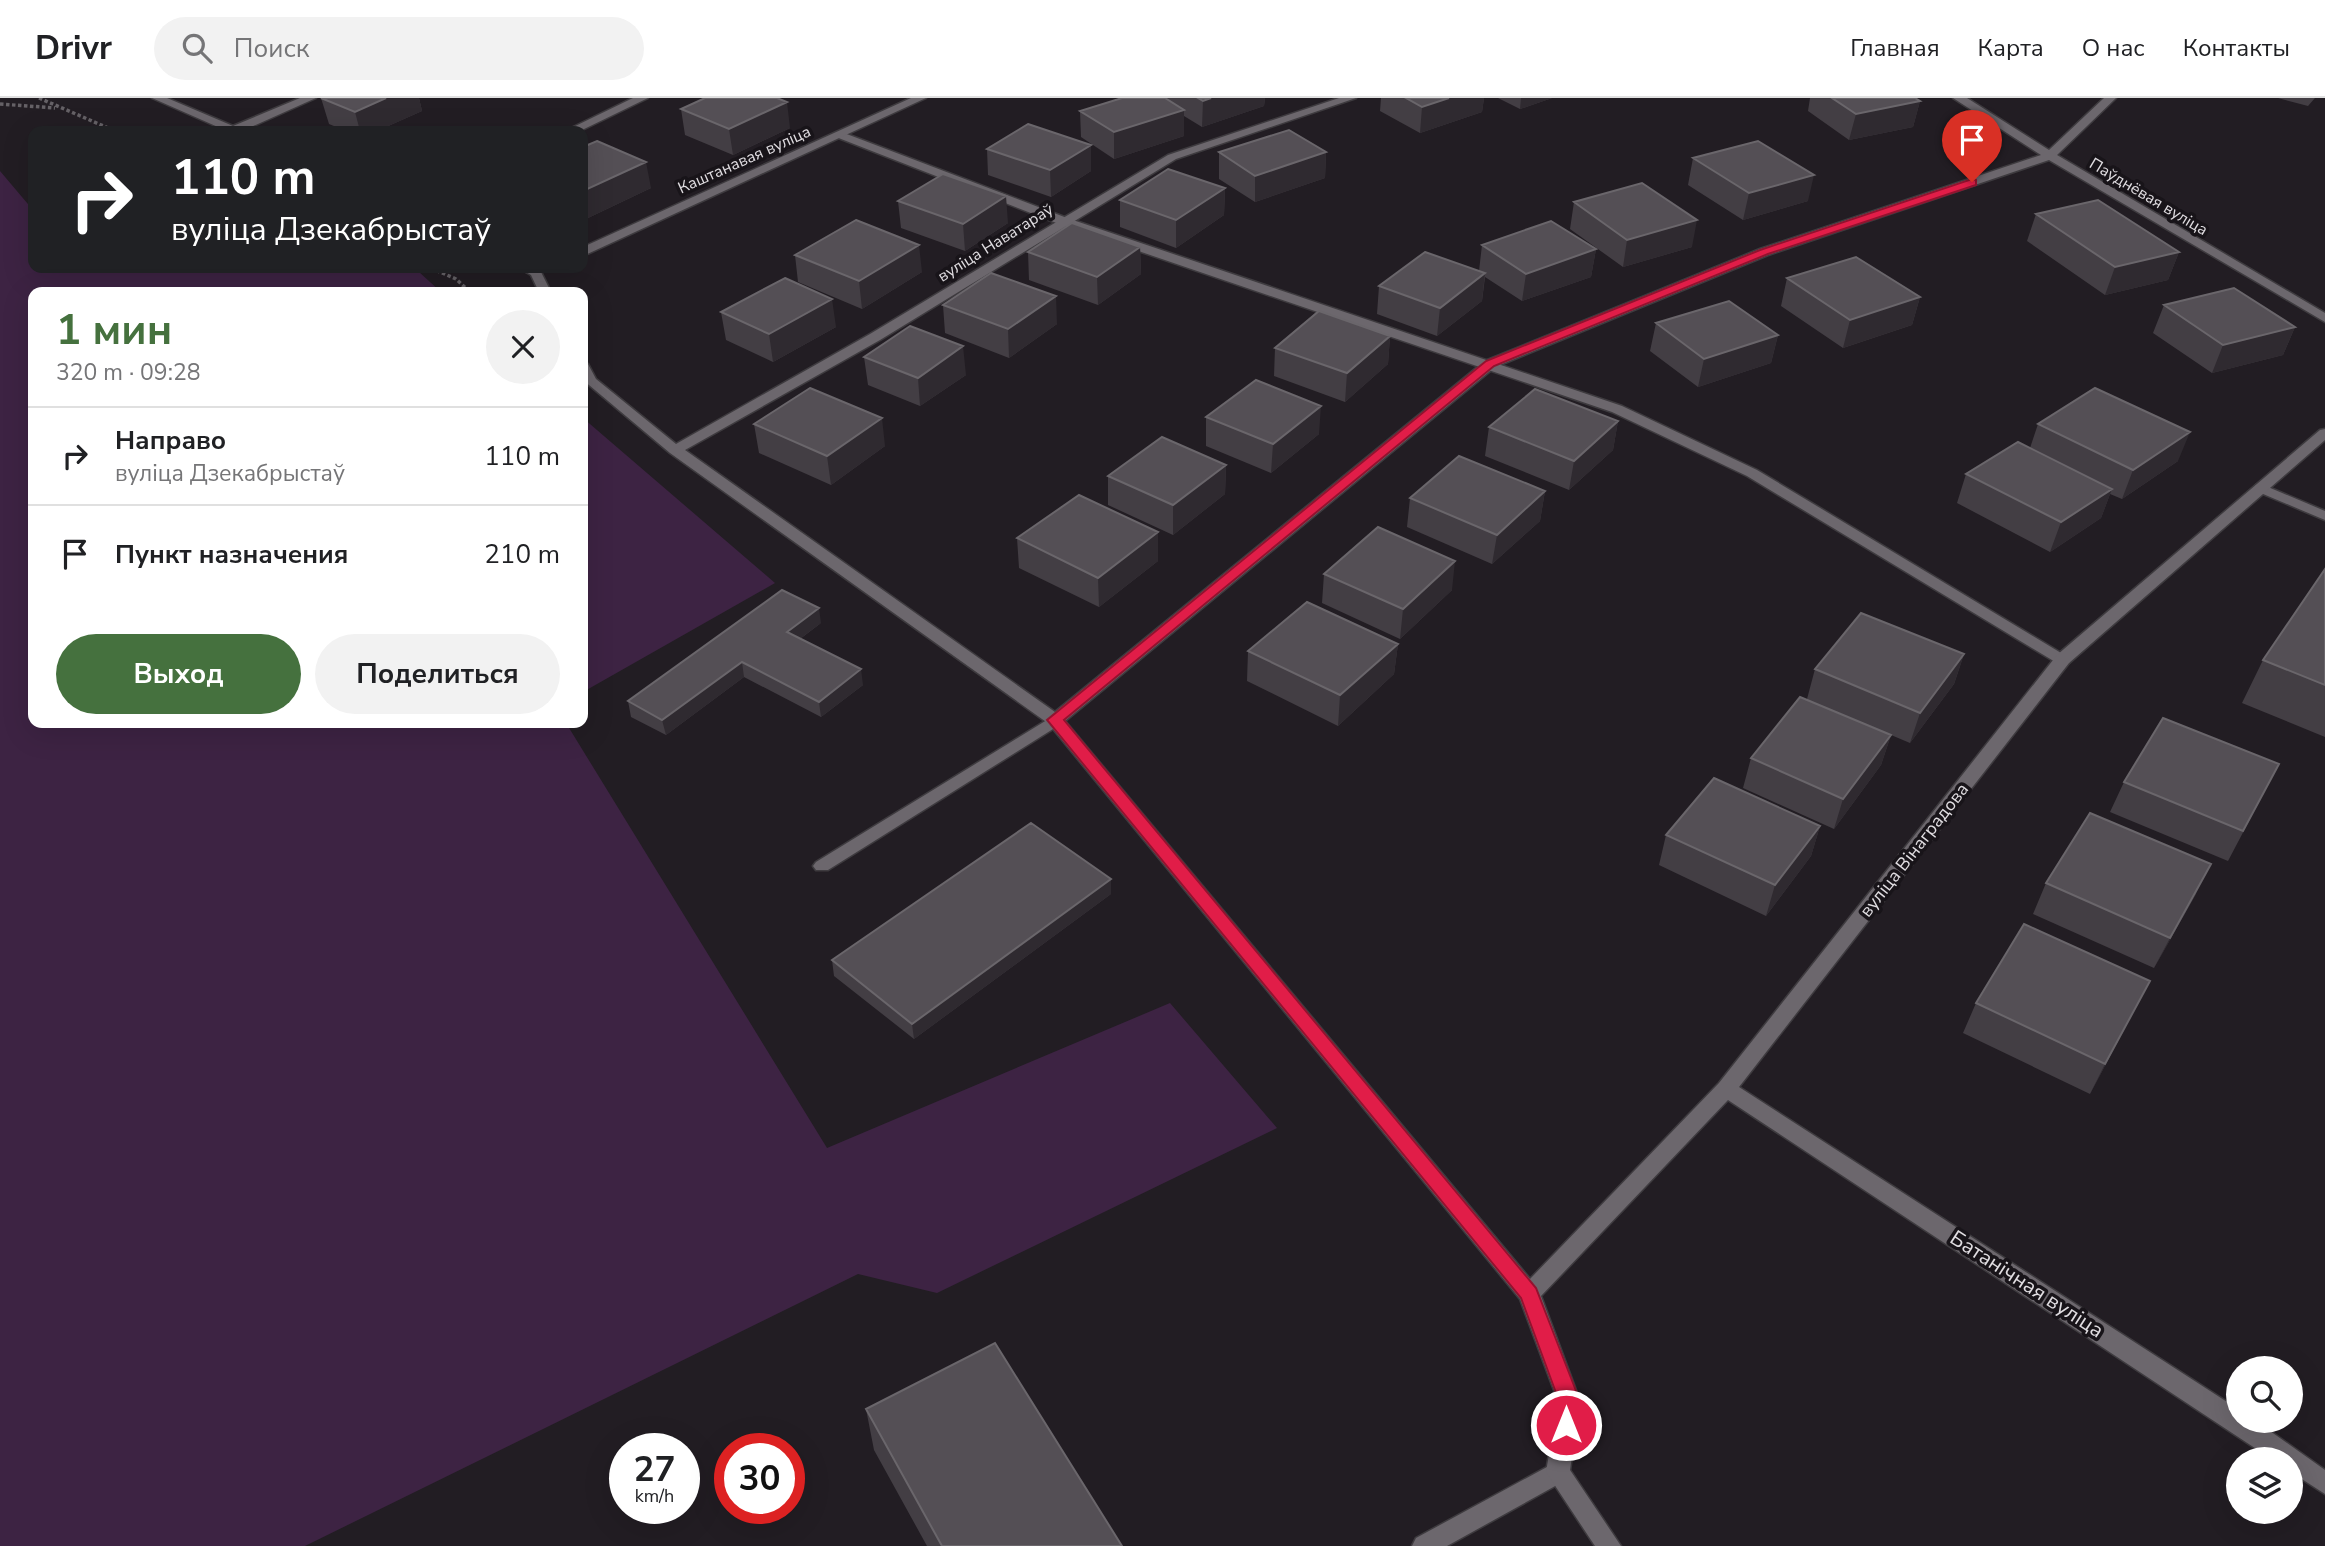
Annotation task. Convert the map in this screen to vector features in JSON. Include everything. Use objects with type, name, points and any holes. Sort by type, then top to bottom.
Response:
[{"type":"street","points":[[158,98],[223,126]]},
{"type":"street","points":[[246,126],[310,98]]},
{"type":"street","points":[[582,126],[642,98]]},
{"type":"street","name":"Каштанавая вуліца","points":[[588,250],[920,98]]},
{"type":"street","name":"вуліца Наватараў","points":[[675,450],[875,337],[1172,157],[1350,98]]},
{"type":"street","name":"Паўднёвая вуліца","points":[[1959,98],[2050,156],[2325,318]]},
{"type":"street","points":[[822,866],[1055,720],[1490,364],[1764,252],[2050,156],[2110,98]]},
{"type":"street","points":[[840,135],[1063,221],[1617,409],[1752,474],[2063,660]]},
{"type":"street","points":[[588,377],[675,450],[1055,720],[1529,1294],[1569,1401],[1558,1472],[1609,1546]]},
{"type":"street","name":"вуліца Вінаградова","points":[[1529,1294],[1726,1089],[2063,660],[2325,433]]},
{"type":"street","points":[[2261,488],[2325,516]]},
{"type":"street","name":"Батанічная вуліца","points":[[1726,1089],[2249,1429],[2325,1483]]},
{"type":"street","points":[[1424,1546],[1558,1472]]},
{"type":"path","points":[[39,98],[103,126]]},
{"type":"path","points":[[0,104],[60,108]]},
{"type":"path","points":[[442,273],[456,279],[465,287]]},
{"type":"shaded area","points":[[0,171],[28,204],[28,273],[420,273],[436,287],[28,287],[28,728],[569,728],[827,1148],[1170,1003],[1277,1128],[937,1293],[858,1274],[305,1546],[0,1546]]},
{"type":"shaded area","points":[[588,422],[775,583],[588,689]]},
{"type":"building","points":[[321,98],[386,98],[355,112]]},
{"type":"building","points":[[705,98],[777,98],[787,102],[729,129],[681,109]]},
{"type":"building","points":[[1122,98],[1165,98],[1184,110],[1114,132],[1080,111]]},
{"type":"building","points":[[1406,98],[1449,98],[1422,107]]},
{"type":"building","points":[[1832,98],[1915,98],[1920,101],[1856,114]]},
{"type":"building","points":[[1028,124],[1091,145],[1050,170],[987,149]]},
{"type":"building","points":[[1289,130],[1326,152],[1255,176],[1219,152]]},
{"type":"building","points":[[597,141],[646,162],[588,189],[588,145]]},
{"type":"building","points":[[1758,141],[1814,175],[1749,193],[1693,158]]},
{"type":"building","points":[[1168,169],[1225,188],[1176,220],[1120,200]]},
{"type":"building","points":[[943,174],[1006,196],[963,224],[898,201]]},
{"type":"building","points":[[1642,183],[1697,220],[1627,240],[1574,202]]},
{"type":"building","points":[[2098,200],[2179,252],[2115,267],[2036,214]]},
{"type":"building","points":[[856,220],[919,245],[859,281],[795,255]]},
{"type":"building","points":[[1551,221],[1596,249],[1526,274],[1482,245]]},
{"type":"building","points":[[1072,223],[1140,247],[1097,277],[1028,252]]},
{"type":"building","points":[[1425,252],[1485,273],[1440,308],[1379,286]]},
{"type":"building","points":[[1856,257],[1920,297],[1850,320],[1787,278]]},
{"type":"building","points":[[991,273],[1056,296],[1008,329],[943,305]]},
{"type":"building","points":[[785,278],[832,299],[769,334],[721,312]]},
{"type":"building","points":[[2234,288],[2295,327],[2223,345],[2164,305]]},
{"type":"building","points":[[1729,301],[1778,335],[1704,359],[1656,323]]},
{"type":"building","points":[[1319,311],[1390,336],[1347,373],[1275,348]]},
{"type":"building","points":[[910,326],[963,346],[918,378],[864,357]]},
{"type":"building","points":[[1256,380],[1321,406],[1273,444],[1206,417]]},
{"type":"building","points":[[810,388],[882,418],[827,456],[754,424]]},
{"type":"building","points":[[2095,388],[2190,432],[2133,470],[2038,424]]},
{"type":"building","points":[[1535,389],[1618,421],[1574,461],[1489,427]]},
{"type":"building","points":[[1162,437],[1226,465],[1173,505],[1108,476]]},
{"type":"building","points":[[2018,442],[2112,489],[2061,522],[1966,474]]},
{"type":"building","points":[[1459,456],[1545,491],[1497,535],[1410,498]]},
{"type":"building","points":[[1079,495],[1158,532],[1098,578],[1017,538]]},
{"type":"building","points":[[1378,527],[1455,561],[1403,609],[1324,574]]},
{"type":"building","points":[[2325,569],[2325,685],[2263,660]]},
{"type":"building","points":[[782,590],[819,608],[787,632],[861,669],[819,702],[742,662],[662,720],[628,701]]},
{"type":"building","points":[[1307,602],[1398,644],[1340,695],[1248,651]]},
{"type":"building","points":[[1861,613],[1964,654],[1920,713],[1815,669]]},
{"type":"building","points":[[1800,697],[1891,735],[1843,799],[1751,758]]},
{"type":"building","points":[[2163,718],[2279,764],[2243,831],[2124,782]]},
{"type":"building","points":[[1714,778],[1820,826],[1775,885],[1666,835]]},
{"type":"building","points":[[2090,813],[2211,864],[2170,938],[2046,883]]},
{"type":"building","points":[[1031,823],[1111,879],[912,1024],[832,960]]},
{"type":"building","points":[[2024,924],[2150,981],[2105,1064],[1976,1003]]},
{"type":"building","points":[[995,1343],[1122,1546],[942,1546],[866,1409]]},
{"type":"route","points":[[1566,1425],[1569,1401],[1529,1294],[1055,720],[1490,364],[1764,252],[1972,182]]}]
